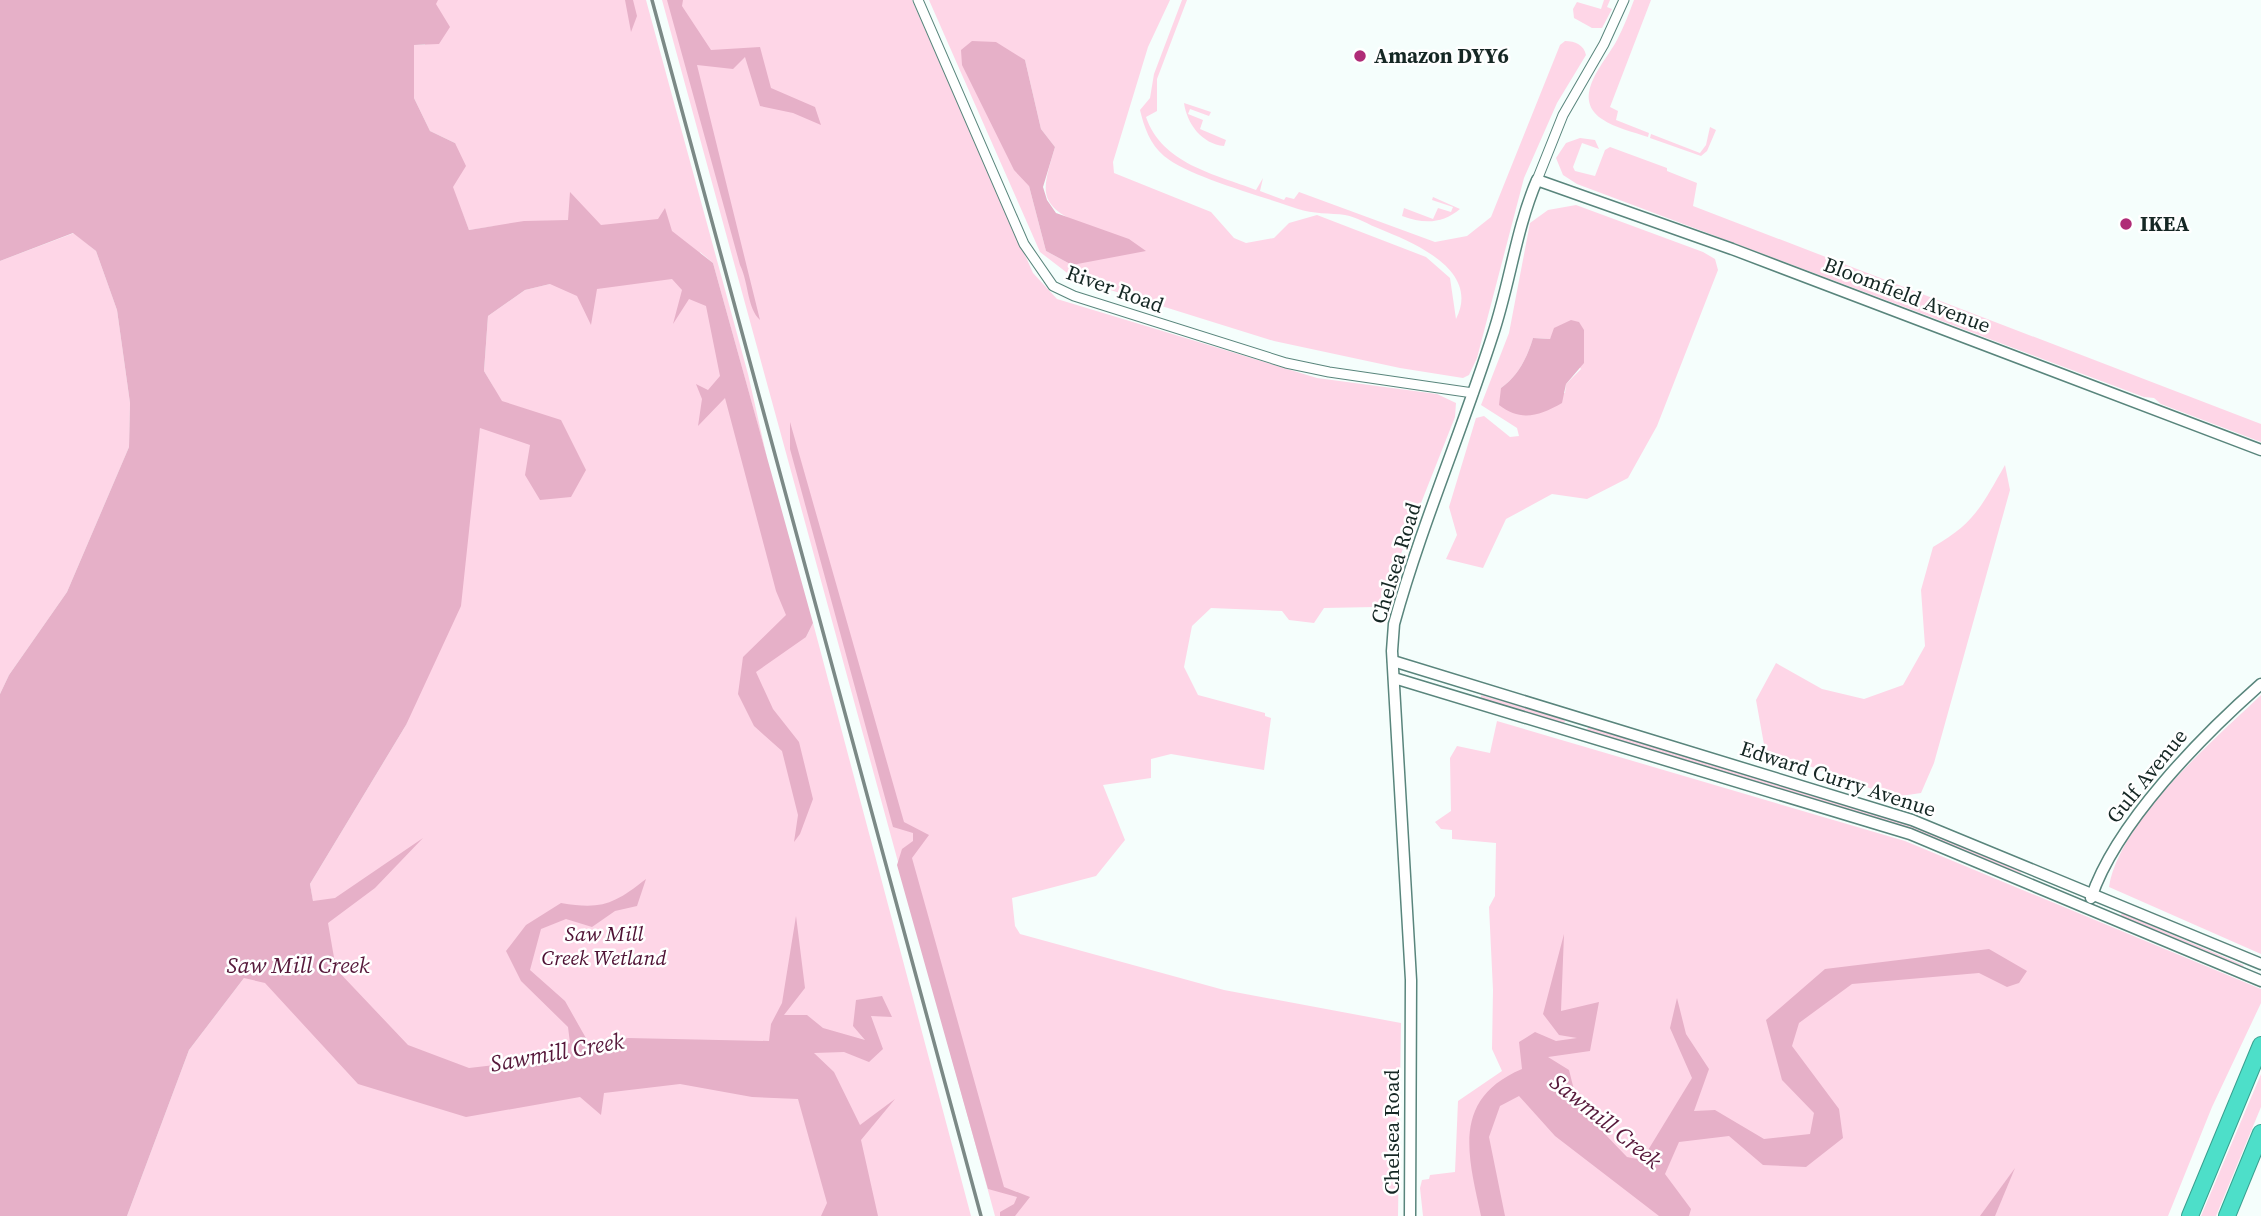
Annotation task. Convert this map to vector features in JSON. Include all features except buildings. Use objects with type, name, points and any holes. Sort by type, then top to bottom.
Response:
[{"type":"highway","points":[[2187,1216],[2261,1045]]},
{"type":"highway","points":[[2227,1216],[2261,1133]]},
{"type":"street","name":"River Road","points":[[918,0],[1024,244],[1053,286],[1073,296],[1286,363],[1329,372],[1474,393]]},
{"type":"street","name":"Chelsea Road","points":[[1410,1216],[1410,980],[1393,661],[1394,624],[1509,283],[1524,212],[1563,115],[1604,44],[1624,0]]},
{"type":"street","name":"Bloomfield Avenue","points":[[1537,180],[1732,249],[2261,450]]},
{"type":"street","name":"Edward Curry Avenue","points":[[1393,661],[1912,820],[2259,963]]},
{"type":"street","name":"Edward Curry Avenue","points":[[1394,678],[1910,834],[2256,979]]},
{"type":"street","name":"Gulf Avenue","points":[[2087,910],[2100,872],[2123,835],[2209,730],[2261,684]]},
{"type":"street","points":[[1572,732],[1577,718]]},
{"type":"green space","name":"Saw Mill Creek Wetland","points":[[427,0],[646,0],[748,374],[767,458],[713,263],[700,252],[806,637],[813,623],[971,1216],[127,1216],[189,1050],[244,978],[316,901],[313,902],[310,884],[406,725],[480,428],[494,388],[484,371],[488,316],[525,290],[550,284],[495,226],[469,230],[452,187],[455,143],[430,131],[414,98],[414,45],[425,45]]},
{"type":"green space","points":[[662,0],[912,0],[1033,273],[1057,299],[1317,378],[1437,394],[1456,403],[1455,417],[1395,569],[1394,589],[1382,592],[1380,604],[1375,607],[1324,608],[1314,623],[1289,620],[1282,611],[1211,608],[1192,626],[1184,667],[1198,695],[1265,713],[1265,716],[1271,718],[1264,770],[1171,754],[1151,759],[1151,778],[1103,785],[1125,840],[1096,876],[1012,898],[1015,926],[1020,934],[1224,990],[1401,1023],[1398,1216],[995,1216]]},
{"type":"green space","points":[[929,0],[1170,0],[1148,47],[1113,162],[1114,173],[1211,212],[1234,238],[1246,243],[1274,238],[1289,223],[1317,215],[1426,257],[1450,278],[1456,319],[1461,302],[1459,286],[1452,273],[1426,251],[1354,217],[1303,211],[1209,179],[1176,164],[1159,151],[1148,135],[1140,110],[1150,98],[1154,74],[1182,0],[1187,0],[1157,79],[1157,111],[1146,117],[1164,146],[1192,165],[1256,190],[1263,178],[1260,191],[1284,200],[1286,197],[1294,199],[1299,192],[1435,242],[1467,236],[1491,217],[1560,45],[1565,41],[1572,42],[1579,44],[1585,52],[1586,55],[1557,103],[1524,178],[1477,358],[1469,375],[1463,378],[1400,368],[1274,341],[1075,279],[1040,252]],"holes":[[[1025,60],[1041,129],[1055,147],[1046,185],[1049,202],[1066,217],[1081,224],[1091,260],[1072,265],[1046,251],[1029,186]]]},
{"type":"green space","points":[[1604,0],[1610,0],[1607,7],[1612,9],[1602,28],[1592,28],[1574,18],[1573,9],[1577,2],[1601,9]]},
{"type":"green space","points":[[1634,0],[1651,0],[1610,107],[1618,111],[1616,120],[1649,133],[1648,137],[1624,130],[1602,119],[1589,101],[1593,80],[1620,35]]},
{"type":"green space","points":[[1184,103],[1211,112],[1209,116],[1190,109],[1188,114],[1203,120],[1200,129],[1226,140],[1224,146],[1209,141],[1197,132],[1188,118]]},
{"type":"green space","points":[[1710,127],[1716,130],[1707,151],[1701,156],[1650,138],[1651,134],[1700,153],[1706,145]]},
{"type":"green space","points":[[1580,138],[1595,140],[1599,149],[1582,143],[1573,167],[1575,171],[1595,176],[1605,150],[1610,147],[1667,168],[1667,171],[1697,183],[1693,206],[2261,424],[2261,442],[2161,404],[2154,398],[2144,397],[1577,184],[1563,175],[1556,158],[1566,143]]},
{"type":"green space","points":[[1433,197],[1460,209],[1446,218],[1432,221],[1402,216],[1404,208],[1433,219],[1438,208],[1451,212],[1453,207],[1432,200]]},
{"type":"green space","points":[[1576,205],[1703,252],[1715,259],[1718,270],[1657,426],[1628,478],[1587,499],[1552,494],[1506,519],[1483,568],[1446,559],[1457,535],[1449,507],[1476,418],[1484,416],[1510,437],[1519,436],[1517,428],[1481,405],[1509,333],[1530,223],[1548,210]],"holes":[[[1553,333],[1581,369],[1566,384],[1565,393],[1501,388],[1521,366],[1533,338],[1550,339]]]},
{"type":"green space","points":[[74,233],[96,251],[117,310],[130,403],[129,447],[67,592],[9,675],[0,694],[0,261]]},
{"type":"green space","points":[[2005,465],[2010,490],[1934,763],[1921,793],[1894,797],[1765,750],[1756,700],[1776,663],[1822,689],[1864,699],[1903,685],[1925,646],[1921,590],[1933,547],[1959,530],[1976,512]]},
{"type":"green space","points":[[1481,695],[1564,719],[1565,722],[1562,724],[1481,699]]},
{"type":"green space","points":[[2261,695],[2261,954],[2109,887],[2117,861],[2149,809],[2195,758]]},
{"type":"green space","points":[[1497,721],[1905,841],[2261,989],[2261,1003],[2212,1107],[2168,1216],[1423,1216],[1420,1188],[1422,1180],[1429,1179],[1430,1175],[1455,1172],[1458,1101],[1502,1071],[1492,1049],[1493,990],[1489,907],[1495,896],[1496,843],[1452,839],[1452,830],[1441,829],[1435,822],[1451,811],[1450,758],[1457,746],[1490,753]]},
{"type":"green space","points":[[1588,727],[1912,825],[2018,869],[2022,874],[1929,839],[1587,731]]},
{"type":"green space","points":[[2122,913],[2243,965],[2244,967],[2120,918]]},
{"type":"green space","points":[[2261,1074],[2261,1107],[2216,1216],[2201,1216]]},
{"type":"water","points":[[0,0],[438,0],[436,4],[450,27],[439,44],[414,45],[414,98],[430,131],[455,143],[466,166],[453,187],[469,230],[524,221],[568,220],[570,192],[601,225],[658,219],[665,208],[672,231],[713,263],[813,623],[806,637],[756,672],[773,709],[799,742],[813,799],[800,834],[794,842],[798,815],[782,751],[754,726],[738,694],[743,657],[786,615],[776,591],[725,398],[698,426],[702,399],[696,384],[708,390],[720,376],[706,306],[689,299],[673,324],[682,290],[672,279],[597,289],[591,325],[577,296],[550,284],[525,290],[488,316],[484,371],[502,401],[561,420],[586,470],[571,497],[540,500],[525,475],[530,445],[480,428],[461,606],[406,725],[310,884],[313,901],[335,898],[423,838],[375,888],[328,923],[336,969],[408,1045],[469,1068],[530,1061],[570,1043],[568,1027],[521,981],[506,951],[526,925],[561,903],[587,906],[607,903],[646,879],[637,906],[615,911],[592,927],[566,919],[541,929],[530,970],[565,1001],[591,1047],[628,1038],[769,1041],[771,1024],[782,1003],[796,916],[805,988],[784,1015],[807,1015],[823,1028],[865,1040],[853,1026],[856,1000],[882,996],[892,1017],[871,1016],[883,1049],[869,1062],[844,1052],[814,1053],[834,1072],[860,1125],[895,1099],[861,1140],[878,1216],[821,1216],[827,1203],[798,1099],[752,1097],[680,1084],[604,1093],[601,1115],[580,1097],[466,1117],[358,1084],[265,983],[244,978],[189,1050],[127,1216],[0,1216],[0,694],[9,675],[67,592],[129,447],[130,403],[117,310],[96,251],[73,233],[0,261]]},
{"type":"water","points":[[625,0],[633,0],[637,16],[631,32]]},
{"type":"water","points":[[667,0],[683,0],[682,6],[711,50],[760,47],[771,88],[815,107],[821,125],[793,113],[760,106],[745,57],[733,69],[697,65],[760,320],[750,302]]},
{"type":"water","points":[[972,41],[996,42],[1025,60],[1041,129],[1055,147],[1043,187],[1047,200],[1056,213],[1129,239],[1146,251],[1072,265],[1046,251],[1029,186],[1014,170],[962,65],[961,50]]},
{"type":"water","points":[[1571,320],[1579,322],[1584,330],[1584,363],[1566,384],[1562,403],[1530,415],[1515,414],[1499,405],[1501,388],[1521,366],[1533,338],[1550,339],[1554,328]]},
{"type":"water","points":[[790,422],[904,822],[929,835],[912,858],[1004,1187],[1030,1197],[1015,1216],[1000,1216],[1000,1212],[1014,1204],[1017,1197],[988,1189],[897,865],[902,849],[913,841],[913,833],[893,827],[790,449]]},
{"type":"water","points":[[1564,934],[1561,1011],[1599,1002],[1590,1051],[1548,1057],[1569,1070],[1578,1106],[1627,1157],[1642,1160],[1692,1078],[1670,1028],[1677,998],[1686,1034],[1709,1069],[1694,1111],[1715,1110],[1764,1139],[1810,1134],[1814,1113],[1782,1080],[1766,1020],[1825,969],[1989,949],[2027,971],[2019,983],[2007,987],[1979,973],[1852,984],[1799,1023],[1792,1046],[1839,1109],[1843,1138],[1806,1167],[1763,1165],[1729,1136],[1679,1142],[1665,1174],[1691,1209],[1689,1216],[1659,1216],[1555,1136],[1519,1096],[1500,1106],[1489,1137],[1505,1216],[1481,1216],[1470,1151],[1474,1113],[1484,1096],[1499,1081],[1522,1069],[1519,1042],[1535,1032],[1556,1041],[1577,1038],[1559,1035],[1543,1014]]},
{"type":"water","points":[[2015,1168],[1995,1216],[1980,1216]]},
{"type":"railway","points":[[652,0],[981,1216]]},
{"type":"place","name":"Amazon DYY6","points":[[1360,56]]},
{"type":"place","name":"IKEA","points":[[2126,224]]},
{"type":"water label","name":"Saw Mill Creek","points":[[298,965]]},
{"type":"water label","name":"Sawmill Creek","points":[[557,1052]]},
{"type":"water label","name":"Sawmill Creek","points":[[1606,1121]]}]
